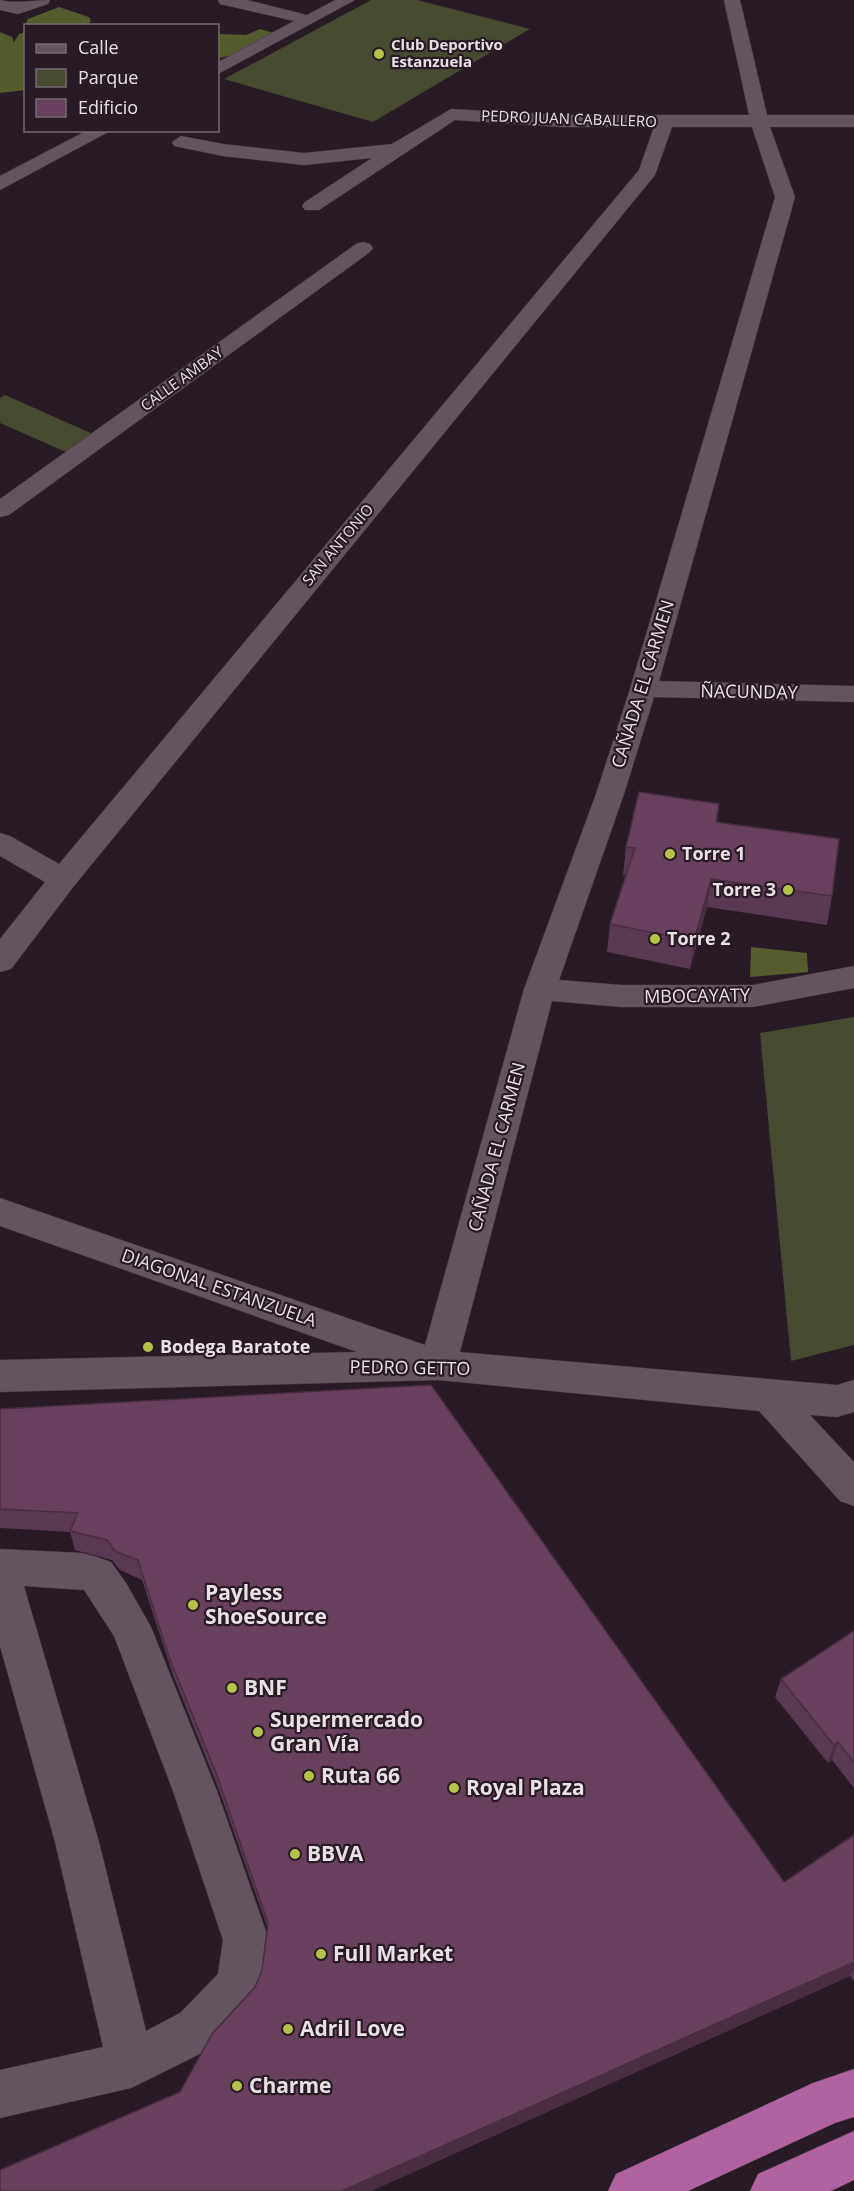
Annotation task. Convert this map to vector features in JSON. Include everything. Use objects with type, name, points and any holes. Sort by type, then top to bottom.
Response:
[{"type":"highway","points":[[633,2191],[830,2100],[854,2093]]},
{"type":"highway","points":[[782,2188],[854,2155]]},
{"type":"street","points":[[7,7],[42,0]]},
{"type":"street","points":[[226,0],[309,20]]},
{"type":"street","points":[[219,68],[347,0]]},
{"type":"street","name":"CAÑADA EL CARMEN","points":[[438,1365],[540,989],[610,794],[643,689],[785,197],[759,120],[732,0]]},
{"type":"street","name":"PEDRO JUAN CABALLERO","points":[[312,206],[451,114],[562,121],[664,123],[759,120],[854,121]]},
{"type":"street","name":"SAN ANTONIO","points":[[0,962],[63,879],[648,171],[664,123]]},
{"type":"street","points":[[0,184],[99,132]]},
{"type":"street","points":[[181,142],[304,159],[398,149]]},
{"type":"street","name":"CALLE AMBAY","points":[[0,510],[363,248]]},
{"type":"street","name":"ÑACUNDAY","points":[[643,689],[854,694]]},
{"type":"street","points":[[0,843],[63,879]]},
{"type":"street","name":"MBOCAYATY","points":[[540,989],[621,996],[753,996],[854,977]]},
{"type":"street","name":"DIAGONAL ESTANZUELA","points":[[0,1212],[438,1365]]},
{"type":"street","name":"PEDRO GETTO","points":[[0,1376],[438,1365],[837,1401],[854,1396]]},
{"type":"street","points":[[770,1396],[854,1489]]},
{"type":"street","points":[[0,1567],[82,1571],[97,1575],[112,1596],[131,1628],[195,1791],[246,1941],[240,1985],[197,2030],[132,2064],[0,2094]]},
{"type":"street","points":[[0,1574],[77,1842],[132,2064]]},
{"type":"green space","name":"Club Deportivo Estanzuela","points":[[371,0],[417,0],[530,29],[373,122],[224,79]]},
{"type":"green space","points":[[5,395],[95,435],[66,452],[0,423],[0,398]]},
{"type":"green space","points":[[854,1017],[854,1345],[791,1361],[760,1033]]},
{"type":"shaded area","points":[[59,7],[89,17],[91,21],[89,24],[27,24],[28,19]]},
{"type":"shaded area","points":[[260,29],[274,33],[230,56],[219,58],[219,34],[246,35]]},
{"type":"shaded area","points":[[0,32],[12,37],[14,42],[19,34],[24,32],[24,90],[0,93]]},
{"type":"shaded area","points":[[751,947],[807,953],[808,972],[750,977]]},
{"type":"building","points":[[639,792],[719,804],[716,822],[839,839],[832,896],[711,879],[694,941],[610,924],[635,848],[626,847]]},
{"type":"building","name":"Royal Plaza","points":[[431,1385],[784,1882],[854,1835],[854,1962],[342,2191],[0,2191],[0,2170],[180,2092],[212,2034],[255,1987],[262,1970],[268,1923],[216,1773],[169,1657],[138,1560],[115,1551],[107,1540],[70,1531],[78,1513],[0,1509],[0,1409]]},
{"type":"building","points":[[854,1631],[854,1762],[838,1742],[834,1745],[781,1679]]},
{"type":"place","name":"Club Deportivo Estanzuela","points":[[379,54]]},
{"type":"place","name":"Torre 1","points":[[670,854]]},
{"type":"place","name":"Torre 3","points":[[788,890]]},
{"type":"place","name":"Torre 2","points":[[655,939]]},
{"type":"place","name":"Bodega Baratote","points":[[148,1347]]},
{"type":"place","name":"Payless ShoeSource","points":[[193,1605]]},
{"type":"place","name":"BNF","points":[[232,1688]]},
{"type":"place","name":"Supermercado Gran Vía","points":[[258,1732]]},
{"type":"place","name":"Ruta 66","points":[[309,1776]]},
{"type":"place","name":"Royal Plaza","points":[[454,1788]]},
{"type":"place","name":"BBVA","points":[[295,1854]]},
{"type":"place","name":"Full Market","points":[[321,1954]]},
{"type":"place","name":"Adril Love","points":[[288,2029]]},
{"type":"place","name":"Charme","points":[[237,2086]]}]
